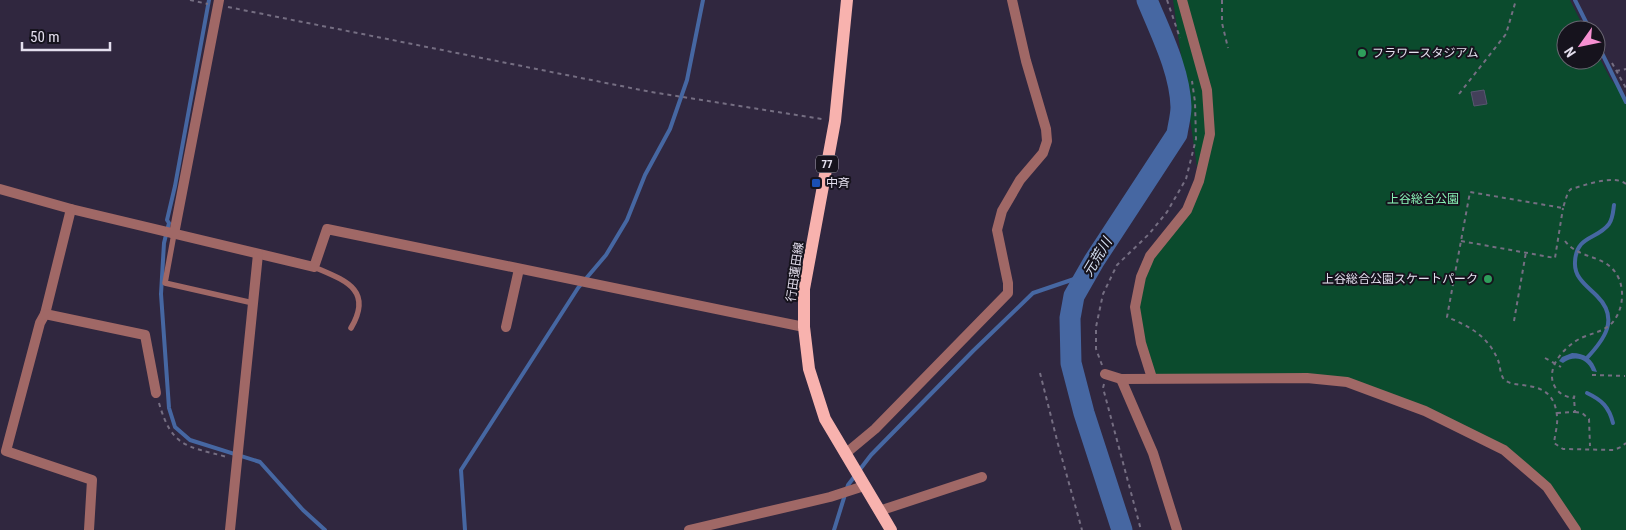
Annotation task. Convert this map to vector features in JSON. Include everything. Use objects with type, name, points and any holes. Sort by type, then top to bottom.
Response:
[{"type":"main road","name":"行田蓮田線","points":[[847,0],[835,121],[804,288],[804,327],[809,369],[825,419],[891,530]]},
{"type":"street","points":[[845,454],[876,429],[1008,292],[1008,283],[997,230],[1002,211],[1020,180],[1043,153],[1047,141],[1046,129],[1026,61],[1012,0]]},
{"type":"street","points":[[1152,378],[1141,343],[1135,307],[1141,277],[1150,256],[1187,210],[1199,181],[1210,134],[1207,90],[1182,0]]},
{"type":"street","points":[[173,234],[218,3]]},
{"type":"street","points":[[0,189],[71,209],[314,267],[327,229],[804,327]]},
{"type":"street","points":[[71,209],[45,314],[40,323],[3,451],[92,480],[89,530]]},
{"type":"street","points":[[230,530],[258,254]]},
{"type":"street","points":[[506,327],[519,269]]},
{"type":"street","points":[[45,314],[146,335],[156,393]]},
{"type":"street","points":[[1105,374],[1121,379],[1307,378],[1347,382],[1425,411],[1504,450],[1547,487],[1576,530]]},
{"type":"street","points":[[1121,379],[1153,453],[1177,530]]},
{"type":"street","points":[[879,511],[982,477]]},
{"type":"street","points":[[689,530],[830,498],[864,486]]},
{"type":"lane","points":[[173,234],[165,283],[253,303]]},
{"type":"lane","points":[[314,267],[346,281],[354,288],[360,305],[358,316],[351,328]]},
{"type":"path","points":[[190,0],[218,3],[651,92],[835,121]]},
{"type":"path","points":[[1167,0],[1183,45]]},
{"type":"path","points":[[1222,0],[1222,23],[1228,48]]},
{"type":"path","points":[[1458,94],[1506,34],[1516,0]]},
{"type":"path","points":[[1612,63],[1626,88]]},
{"type":"path","points":[[1616,71],[1626,69]]},
{"type":"path","points":[[1141,530],[1104,388],[1105,374],[1096,349],[1096,327],[1103,294],[1117,265],[1149,234],[1167,212],[1186,179],[1196,138],[1196,102],[1191,73]]},
{"type":"path","points":[[1460,241],[1555,258],[1563,208],[1568,192],[1571,189],[1614,179],[1626,184]]},
{"type":"path","points":[[1563,208],[1470,192],[1447,316],[1478,332],[1487,341],[1498,361],[1504,379],[1514,385],[1530,385],[1538,388],[1550,398],[1557,413],[1554,443],[1563,449],[1614,450],[1626,443]]},
{"type":"path","points":[[1565,242],[1580,254],[1592,256],[1608,265],[1619,279],[1622,295],[1619,311],[1612,322],[1603,329],[1581,338],[1568,347],[1553,367],[1552,380],[1555,387],[1566,396],[1574,398]]},
{"type":"path","points":[[1514,321],[1526,252]]},
{"type":"path","points":[[1545,358],[1561,367]]},
{"type":"path","points":[[1040,373],[1082,530]]},
{"type":"path","points":[[1592,375],[1625,376]]},
{"type":"path","points":[[1574,412],[1575,392]]},
{"type":"path","points":[[156,393],[164,421],[175,438],[190,447],[237,459]]},
{"type":"path","points":[[1557,413],[1582,413],[1590,418],[1590,446]]},
{"type":"green space","name":"上谷総合公園","points":[[1173,0],[1570,0],[1580,20],[1556,20],[1556,70],[1606,70],[1626,98],[1626,530],[1575,530],[1547,487],[1504,450],[1380,394],[1307,378],[1152,378],[1135,307],[1141,277],[1199,181]]},
{"type":"water","points":[[1572,353],[1581,354],[1588,358],[1597,372],[1592,371],[1587,363],[1580,359],[1571,359],[1563,363],[1559,361],[1562,357]]},
{"type":"building","points":[[1484,90],[1487,104],[1474,106],[1471,92]]},
{"type":"waterway","points":[[209,0],[164,243],[161,294],[169,408],[175,427],[190,440],[260,462],[303,510],[325,530]]},
{"type":"waterway","points":[[465,530],[461,470],[578,288],[606,255],[627,220],[645,175],[670,129],[687,80],[703,0]]},
{"type":"waterway","name":"元荒川","points":[[1122,530],[1084,413],[1071,363],[1070,318],[1074,296],[1094,261],[1177,134],[1181,107],[1180,93],[1169,53],[1147,0]]},
{"type":"waterway","points":[[1575,0],[1585,20]]},
{"type":"waterway","points":[[1606,61],[1626,102]]},
{"type":"waterway","points":[[1586,359],[1599,344],[1607,329],[1608,313],[1597,296],[1579,277],[1575,268],[1576,253],[1583,242],[1609,224],[1614,205]]},
{"type":"waterway","points":[[834,530],[848,485],[871,455],[973,351],[1033,293],[1086,275]]},
{"type":"waterway","points":[[1587,393],[1597,398],[1604,405],[1613,423]]},
{"type":"place","name":"フラワースタジアム","points":[[1362,53]]},
{"type":"place","name":"中斉","points":[[816,183]]},
{"type":"place","name":"上谷総合公園スケートパーク","points":[[1488,279]]}]
